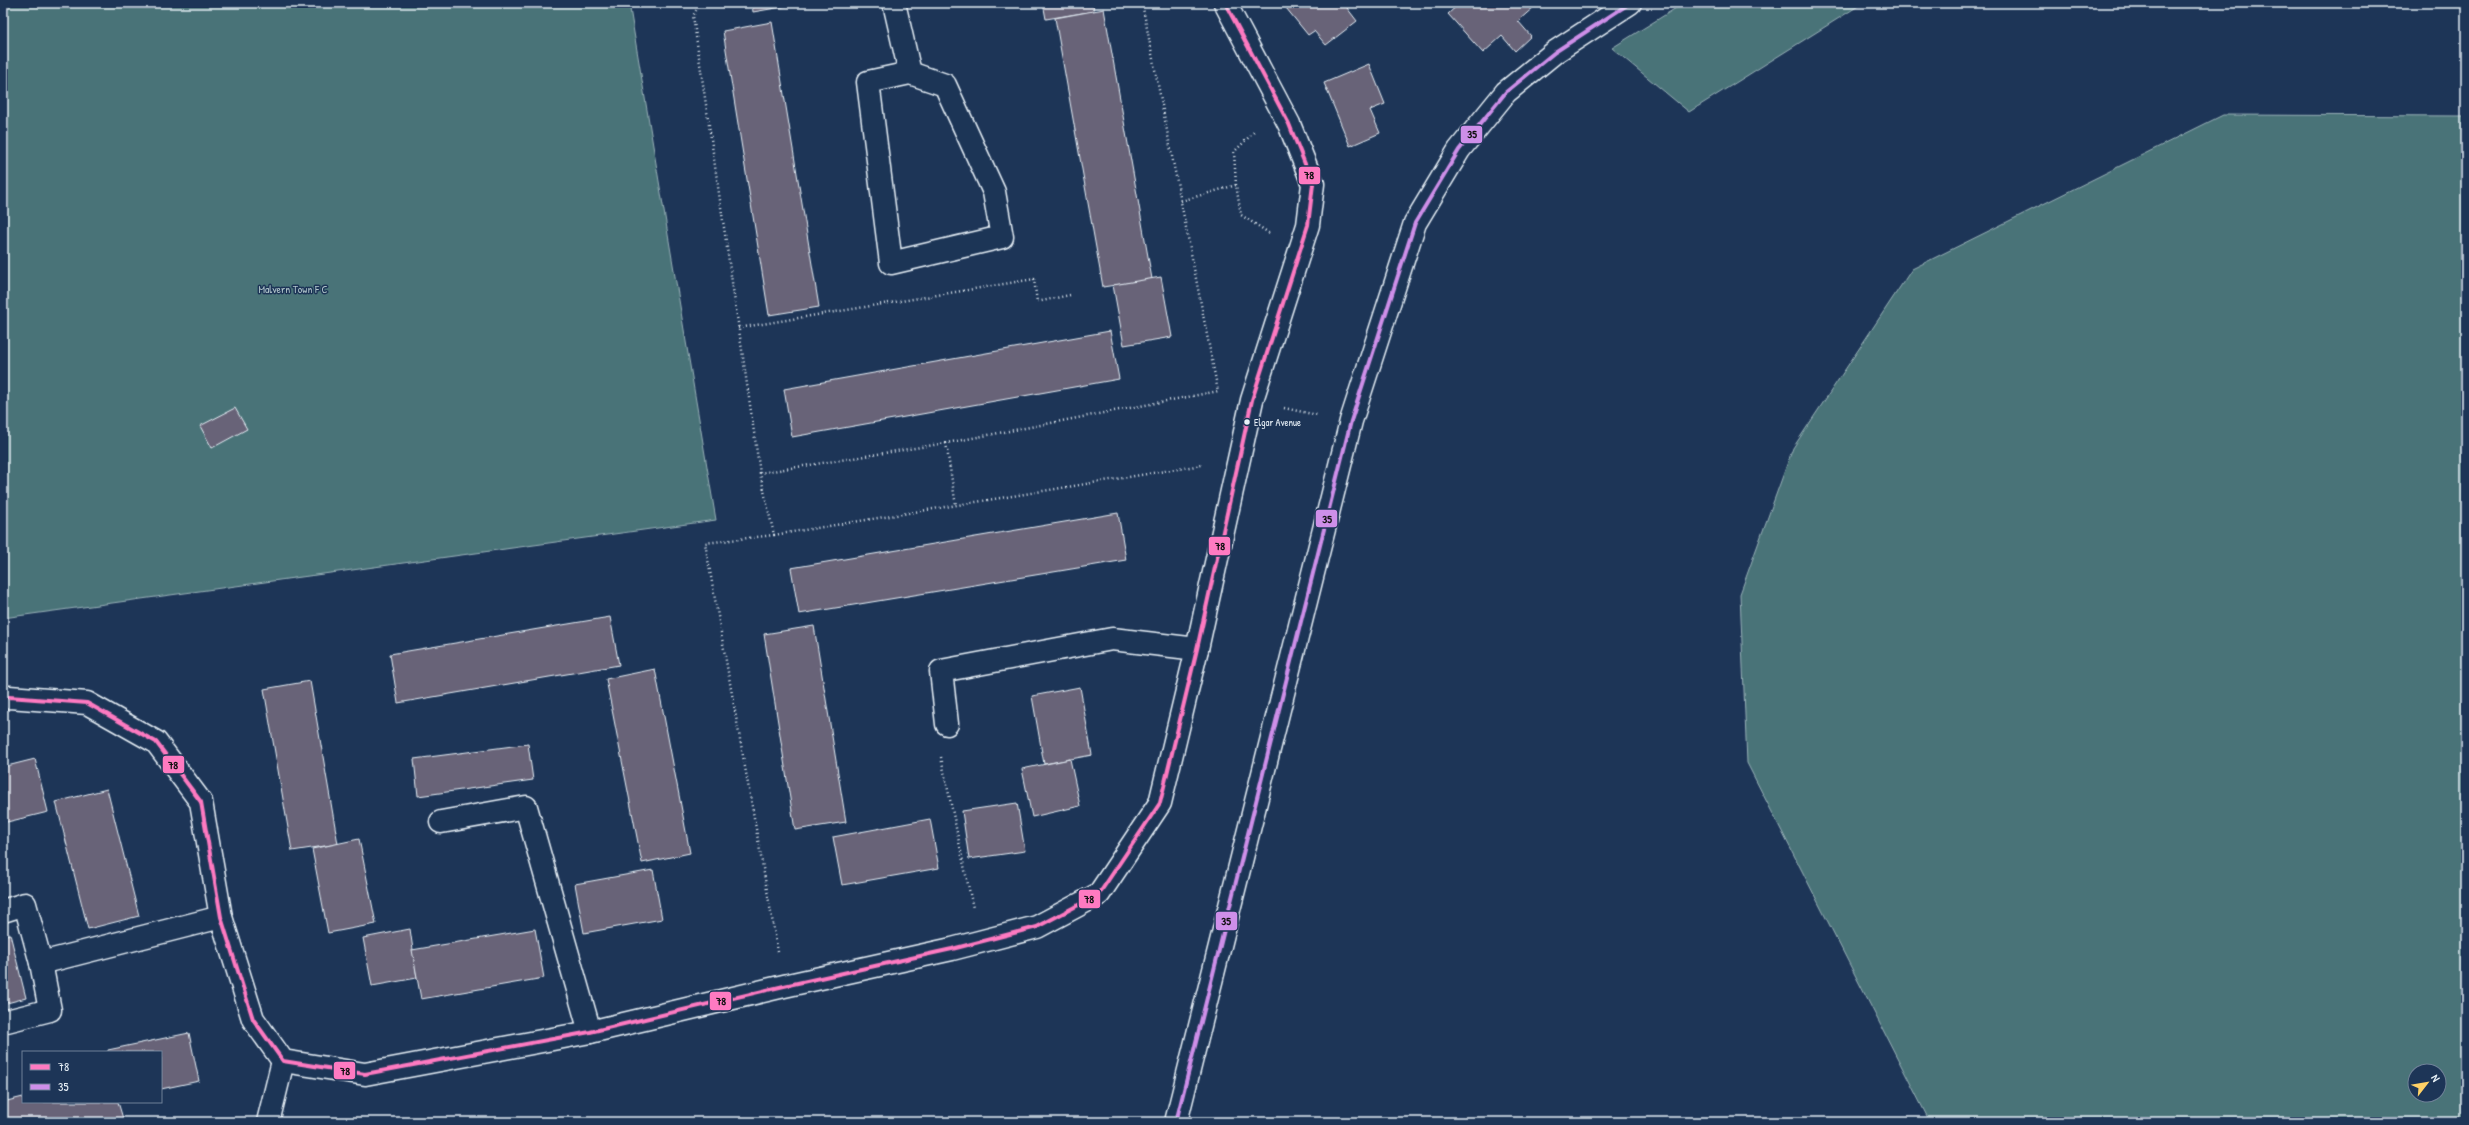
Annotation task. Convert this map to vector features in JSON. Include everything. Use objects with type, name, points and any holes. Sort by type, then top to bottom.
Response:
[{"type":"street","points":[[894,3],[910,73]]},
{"type":"street","points":[[3,698],[9,697],[87,703],[156,742],[201,802],[221,917],[253,1019],[283,1061],[365,1074],[590,1032],[980,942],[1037,927],[1099,894],[1160,803],[1197,649],[1238,458],[1255,392],[1308,225],[1313,184],[1283,113],[1225,3]]},
{"type":"street","points":[[1176,1122],[1351,421],[1415,223],[1459,150],[1506,92],[1555,52],[1630,3]]},
{"type":"street","points":[[910,73],[946,85],[994,192],[1002,237],[891,263],[868,82],[910,73]]},
{"type":"street","points":[[948,724],[941,671],[1112,639],[1197,649]]},
{"type":"street","points":[[441,822],[526,807],[590,1032]]},
{"type":"street","points":[[3,911],[25,904],[41,963],[50,1010],[3,1022]]},
{"type":"street","points":[[41,963],[221,917]]},
{"type":"street","points":[[268,1122],[283,1061]]},
{"type":"path","points":[[700,3],[693,16],[760,473],[774,535]]},
{"type":"path","points":[[1142,3],[1218,391]]},
{"type":"path","points":[[1283,113],[1258,128],[1234,152],[1236,185],[1241,215],[1270,233],[1302,243]]},
{"type":"path","points":[[1181,201],[1236,185]]},
{"type":"path","points":[[738,328],[1034,279],[1037,302],[1070,295]]},
{"type":"path","points":[[760,473],[946,443],[1218,391],[1255,392],[1351,421]]},
{"type":"path","points":[[946,443],[956,506]]},
{"type":"path","points":[[784,986],[706,543],[774,535],[956,506],[1238,458]]},
{"type":"path","points":[[948,724],[937,738],[980,942]]},
{"type":"green space","name":"Malvern Town F C","points":[[3,3],[629,3],[716,520],[3,618]]},
{"type":"green space","points":[[1684,3],[1863,3],[1689,112],[1612,48]]},
{"type":"green space","points":[[2223,115],[2466,116],[2466,1122],[1930,1122],[1747,763],[1740,594],[1793,448],[1912,269]]},
{"type":"building","points":[[752,3],[805,3],[753,12]]},
{"type":"building","points":[[1043,3],[1093,3],[1094,11],[1046,19]]},
{"type":"building","points":[[1282,3],[1353,3],[1347,8],[1357,21],[1326,45],[1314,31],[1308,35]]},
{"type":"building","points":[[1460,3],[1532,3],[1535,6],[1518,21],[1531,36],[1515,51],[1502,36],[1483,53],[1448,14]]},
{"type":"building","points":[[1104,9],[1152,279],[1103,287],[1055,18]]},
{"type":"building","points":[[772,22],[819,307],[769,315],[723,31]]},
{"type":"building","points":[[1369,64],[1385,104],[1370,110],[1380,133],[1350,146],[1324,83]]},
{"type":"building","points":[[1161,277],[1172,337],[1124,345],[1113,285]]},
{"type":"building","points":[[1110,331],[1119,379],[792,437],[784,389]]},
{"type":"building","points":[[235,408],[247,429],[212,448],[200,426]]},
{"type":"building","points":[[1118,513],[1126,560],[799,614],[791,568]]},
{"type":"building","points":[[610,617],[619,665],[398,703],[390,654]]},
{"type":"building","points":[[814,626],[846,822],[795,830],[764,634]]},
{"type":"building","points":[[655,669],[690,853],[642,863],[606,679]]},
{"type":"building","points":[[310,681],[338,844],[292,851],[264,689]]},
{"type":"building","points":[[1080,687],[1092,755],[1044,764],[1032,696]]},
{"type":"building","points":[[528,744],[533,780],[418,796],[414,759]]},
{"type":"building","points":[[35,759],[48,812],[3,823],[3,767]]},
{"type":"building","points":[[1070,759],[1080,806],[1032,817],[1022,769]]},
{"type":"building","points":[[107,789],[139,916],[88,929],[56,802]]},
{"type":"building","points":[[1017,803],[1025,851],[969,859],[962,811]]},
{"type":"building","points":[[930,819],[939,868],[842,885],[833,837]]},
{"type":"building","points":[[359,839],[376,924],[328,933],[312,849]]},
{"type":"building","points":[[653,870],[662,919],[584,933],[575,884]]},
{"type":"building","points":[[410,929],[417,978],[372,986],[363,938]]},
{"type":"building","points":[[535,929],[544,978],[421,999],[412,950]]},
{"type":"building","points":[[10,934],[26,998],[3,1004],[3,936]]},
{"type":"building","points":[[189,1033],[199,1081],[162,1089],[162,1051],[108,1050]]},
{"type":"building","points":[[22,1097],[22,1103],[118,1103],[124,1122],[3,1122],[3,1102]]},
{"type":"transit line","name":"78","points":[[3,698],[9,697],[87,703],[156,742],[201,802],[221,917],[253,1019],[283,1061],[365,1074],[590,1032],[784,986],[952,949],[1037,927],[1099,894],[1160,803],[1197,649],[1252,400],[1308,225],[1313,184],[1289,124],[1225,3]]},
{"type":"transit line","name":"35","points":[[1176,1122],[1351,421],[1415,223],[1459,150],[1506,92],[1555,52],[1630,3]]},
{"type":"place","name":"Elgar Avenue","points":[[1247,422]]}]
